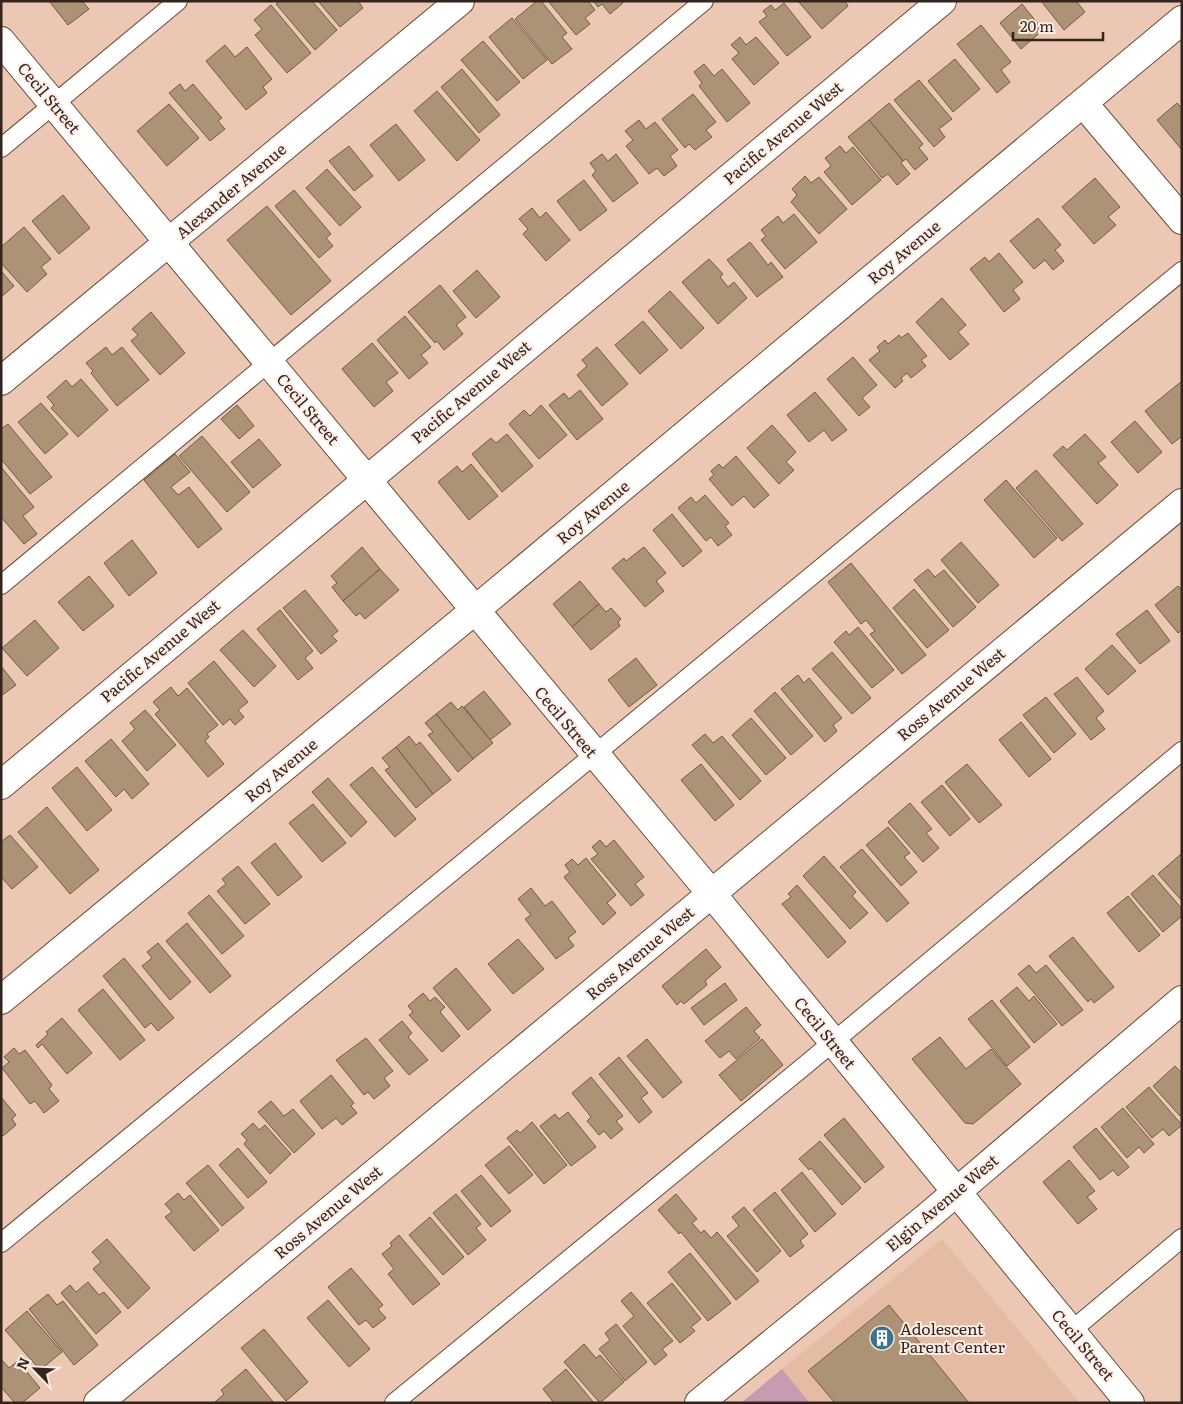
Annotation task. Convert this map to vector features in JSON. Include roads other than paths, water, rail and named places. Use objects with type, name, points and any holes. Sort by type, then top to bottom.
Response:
[{"type":"street","name":"Alexander Avenue","points":[[1,381],[460,1]]},
{"type":"street","name":"Pacific Avenue West","points":[[1,785],[942,1]]},
{"type":"street","name":"Roy Avenue","points":[[1,1000],[474,611],[1182,20]]},
{"type":"street","name":"Cecil Street","points":[[1,41],[594,756],[711,893],[1130,1403]]},
{"type":"street","points":[[1083,103],[1182,220]]},
{"type":"street","name":"Ross Avenue West","points":[[98,1403],[1182,503]]},
{"type":"street","name":"Elgin Avenue West","points":[[699,1403],[956,1192],[1182,1000]]},
{"type":"lane","points":[[1,148],[178,1]]},
{"type":"lane","points":[[1,585],[704,1]]},
{"type":"lane","points":[[1,1243],[1182,271]]},
{"type":"lane","points":[[394,1403],[1182,751]]},
{"type":"lane","points":[[1071,1331],[1182,1238]]},
{"type":"place","name":"Adolescent Parent Center","points":[[882,1338]]}]
